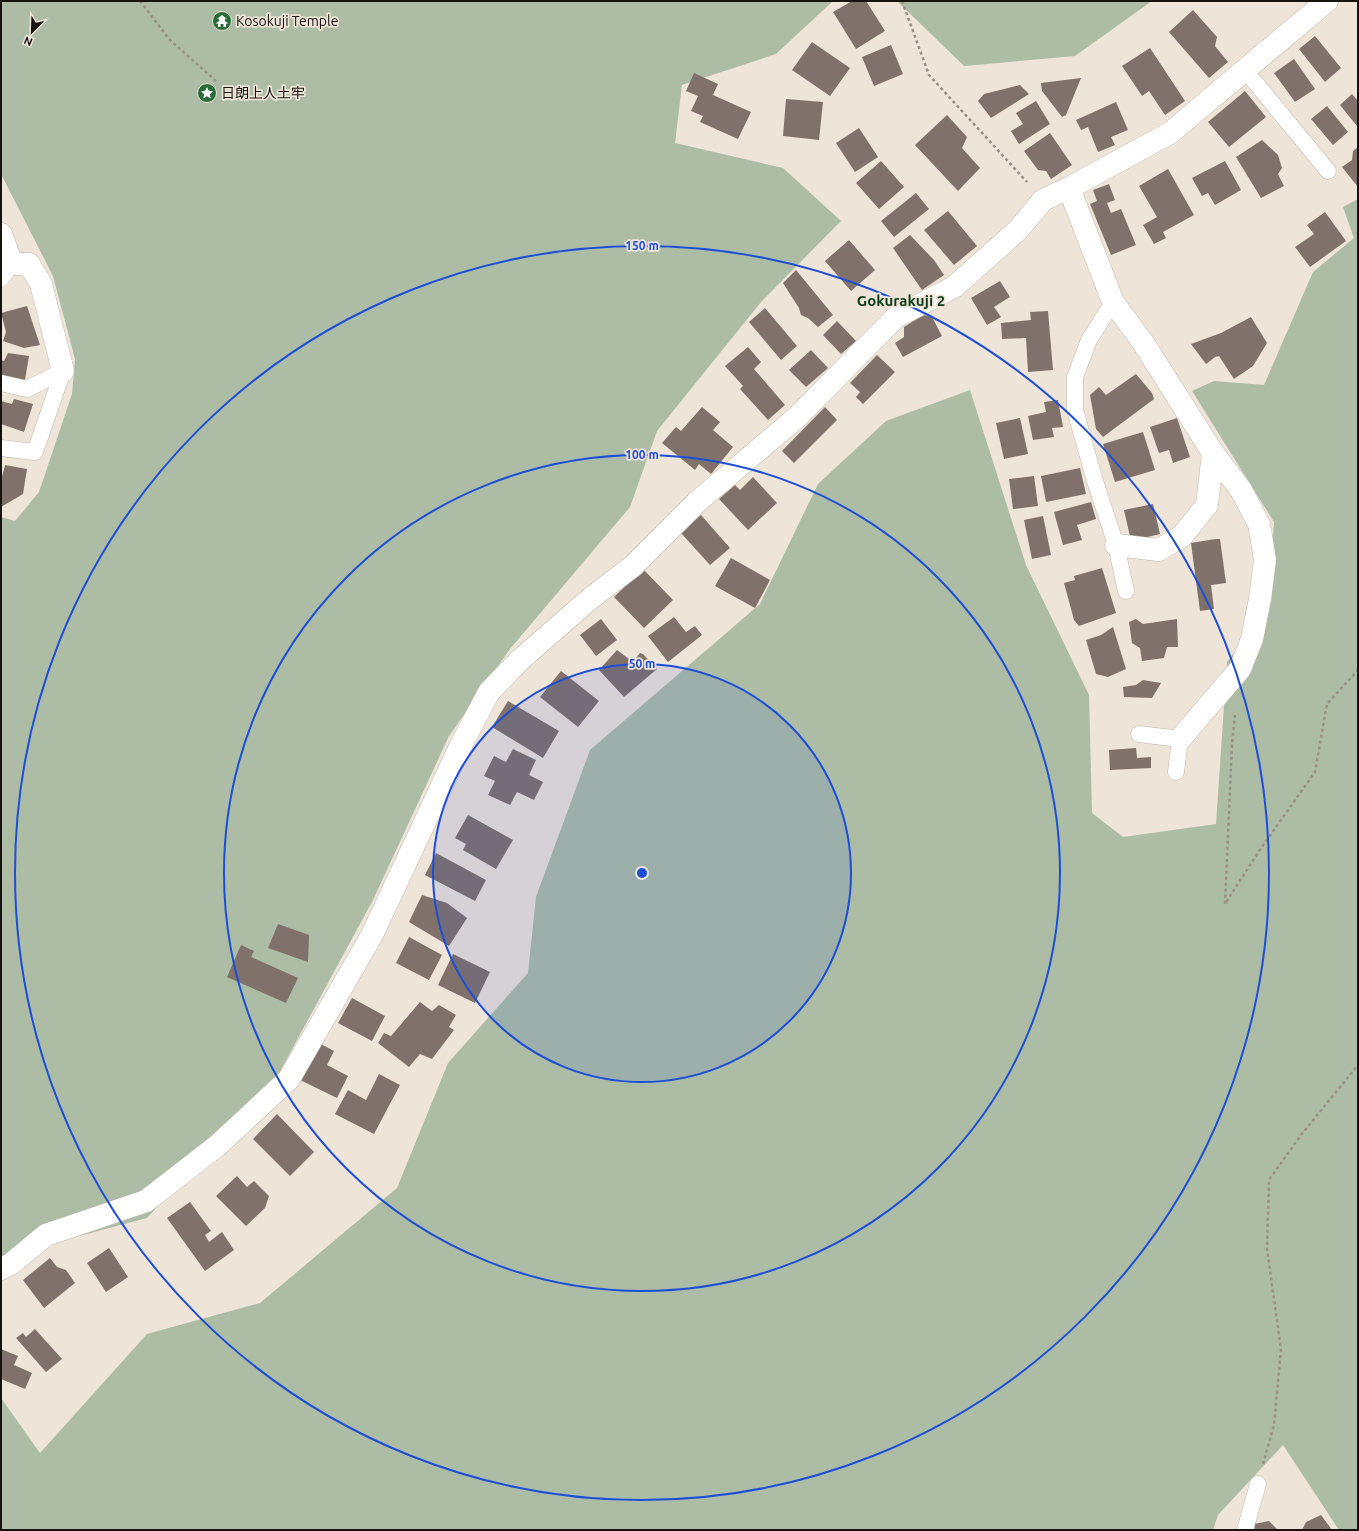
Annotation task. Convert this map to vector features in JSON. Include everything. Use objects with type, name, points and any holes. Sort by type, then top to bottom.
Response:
[{"type":"street","points":[[1,1269],[11,1264],[46,1235],[146,1201],[217,1146],[289,1079],[372,935],[450,768],[489,692],[521,659],[591,598],[633,566],[697,502],[796,418],[896,316],[954,287],[1018,230],[1043,200],[1069,188],[1170,133],[1327,1]]},
{"type":"street","points":[[1069,188],[1113,302],[1142,341],[1213,453],[1241,490],[1259,524],[1265,560],[1260,599],[1252,639],[1240,669],[1180,739]]},
{"type":"street","points":[[1,234],[7,271],[29,264],[41,284],[63,371]]},
{"type":"street","points":[[1116,545],[1159,550],[1182,536],[1208,505],[1213,453]]},
{"type":"lane","points":[[1246,70],[1328,171]]},
{"type":"lane","points":[[1113,302],[1089,340],[1075,378],[1075,410],[1095,481],[1116,545],[1126,591]]},
{"type":"lane","points":[[1,383],[27,389],[63,371]]},
{"type":"lane","points":[[1,448],[35,452],[63,371]]},
{"type":"lane","points":[[1139,734],[1180,739],[1176,772]]},
{"type":"lane","points":[[1245,1530],[1258,1484]]},
{"type":"path","points":[[140,1],[170,40],[218,82]]},
{"type":"path","points":[[902,1],[929,75],[1043,200]]},
{"type":"path","points":[[1236,714],[1232,744],[1225,904],[1259,851],[1315,772],[1327,704],[1358,670]]},
{"type":"path","points":[[1258,1484],[1274,1425],[1281,1349],[1268,1249],[1269,1180],[1301,1135],[1358,1065]]},
{"type":"green space","points":[[1,1],[833,1],[776,54],[682,85],[675,143],[783,168],[841,221],[761,302],[657,431],[630,507],[510,649],[449,736],[373,900],[277,1077],[147,1218],[34,1248],[1,1262],[1,517],[15,521],[39,492],[72,394],[75,359],[53,276],[1,174]]},
{"type":"green space","points":[[897,1],[1152,1],[1075,56],[964,66]]},
{"type":"green space","points":[[1358,199],[1358,1530],[1339,1530],[1283,1445],[1218,1515],[1213,1530],[1,1530],[1,1398],[40,1453],[147,1334],[260,1303],[397,1188],[448,1063],[528,973],[536,897],[590,750],[760,604],[818,484],[886,421],[970,390],[1026,565],[1089,695],[1092,813],[1123,837],[1216,824],[1227,662],[1268,609],[1274,522],[1192,391],[1214,381],[1264,385],[1313,272],[1354,238],[1343,207]]},
{"type":"building","points":[[852,1],[866,1],[885,31],[856,49],[833,12]]},
{"type":"building","points":[[1193,10],[1217,37],[1215,46],[1228,62],[1209,78],[1169,32]]},
{"type":"building","points":[[1315,36],[1341,68],[1325,82],[1299,49]]},
{"type":"building","points":[[812,42],[850,68],[830,96],[792,70]]},
{"type":"building","points":[[891,45],[903,74],[874,86],[862,57]]},
{"type":"building","points":[[1150,48],[1185,101],[1165,115],[1149,91],[1142,96],[1122,66]]},
{"type":"building","points":[[1294,59],[1315,89],[1295,102],[1274,73]]},
{"type":"building","points":[[694,73],[718,84],[713,95],[751,112],[738,139],[700,122],[703,116],[691,111],[698,96],[686,91]]},
{"type":"building","points":[[1081,78],[1066,115],[1062,117],[1042,91],[1041,83]]},
{"type":"building","points":[[1020,85],[1029,94],[991,118],[978,101],[984,94]]},
{"type":"building","points":[[1245,91],[1266,117],[1229,147],[1208,122]]},
{"type":"building","points":[[1352,94],[1358,101],[1357,126],[1340,105]]},
{"type":"building","points":[[786,99],[823,102],[819,140],[783,136]]},
{"type":"building","points":[[1036,101],[1050,124],[1019,144],[1011,131],[1023,124],[1016,113]]},
{"type":"building","points":[[1116,102],[1128,130],[1111,137],[1115,145],[1098,152],[1088,127],[1081,130],[1076,120]]},
{"type":"building","points":[[1327,106],[1348,132],[1333,145],[1311,119]]},
{"type":"building","points":[[947,115],[967,137],[962,148],[980,168],[958,191],[915,145]]},
{"type":"building","points":[[859,128],[878,157],[855,172],[836,143]]},
{"type":"building","points":[[1050,133],[1072,165],[1051,179],[1046,171],[1038,170],[1024,151]]},
{"type":"building","points":[[1262,140],[1278,155],[1282,168],[1278,174],[1284,186],[1261,198],[1236,157]]},
{"type":"building","points":[[1358,147],[1358,187],[1342,167],[1352,160],[1353,151]]},
{"type":"building","points":[[881,161],[904,187],[879,209],[856,183]]},
{"type":"building","points":[[1225,161],[1241,190],[1215,205],[1208,193],[1202,196],[1192,178]]},
{"type":"building","points":[[1168,169],[1194,215],[1163,232],[1166,238],[1154,244],[1143,225],[1157,217],[1139,186]]},
{"type":"building","points":[[1109,184],[1115,200],[1107,203],[1111,213],[1121,209],[1136,245],[1111,255],[1090,204],[1097,201],[1093,190]]},
{"type":"building","points":[[916,193],[929,209],[894,237],[881,221]]},
{"type":"building","points":[[948,211],[977,246],[954,265],[924,230]]},
{"type":"building","points":[[1325,212],[1346,241],[1310,267],[1295,247],[1314,234],[1307,225]]},
{"type":"building","points":[[910,235],[934,260],[944,275],[922,290],[893,248]]},
{"type":"building","points":[[849,240],[875,270],[851,291],[825,261]]},
{"type":"building","points":[[796,270],[833,315],[818,327],[808,318],[801,315],[799,308],[783,283]]},
{"type":"building","points":[[1000,281],[1010,297],[994,307],[1001,317],[987,325],[971,298]]},
{"type":"building","points":[[27,306],[40,345],[24,348],[3,341],[6,332],[1,313]]},
{"type":"building","points":[[765,308],[797,346],[781,360],[749,322]]},
{"type":"building","points":[[1048,311],[1053,370],[1028,372],[1026,338],[1002,339],[1001,323],[1031,320],[1030,312]]},
{"type":"building","points":[[923,315],[932,317],[942,336],[903,357],[895,343],[904,337],[904,327]]},
{"type":"building","points":[[1251,317],[1267,343],[1253,366],[1234,379],[1219,356],[1215,357],[1206,364],[1191,344],[1221,333]]},
{"type":"building","points":[[837,321],[856,341],[841,354],[823,335]]},
{"type":"building","points":[[748,347],[761,362],[754,369],[785,405],[768,420],[740,389],[743,386],[725,366]]},
{"type":"building","points":[[811,350],[828,368],[806,387],[789,370]]},
{"type":"building","points":[[8,353],[29,356],[25,380],[1,375],[1,360],[4,361]]},
{"type":"building","points":[[877,355],[895,372],[863,404],[856,397],[860,392],[850,383]]},
{"type":"building","points":[[1136,374],[1152,393],[1154,399],[1103,437],[1096,429],[1090,395],[1099,387],[1106,395]]},
{"type":"building","points":[[14,399],[33,404],[24,432],[1,424],[1,401],[12,404]]},
{"type":"building","points":[[1058,400],[1063,427],[1052,428],[1054,437],[1033,440],[1028,416],[1046,412],[1044,402]]},
{"type":"building","points":[[702,407],[720,422],[713,430],[733,447],[711,474],[699,464],[695,470],[662,443],[676,427],[681,431]]},
{"type":"building","points":[[825,407],[837,420],[794,463],[782,451]]},
{"type":"building","points":[[1020,418],[1028,454],[1004,459],[996,423]]},
{"type":"building","points":[[1177,418],[1190,457],[1173,463],[1169,450],[1159,453],[1150,427]]},
{"type":"building","points":[[1143,432],[1155,470],[1115,482],[1103,444]]},
{"type":"building","points":[[5,465],[27,469],[23,494],[1,507],[1,481]]},
{"type":"building","points":[[1080,468],[1086,494],[1046,502],[1041,476]]},
{"type":"building","points":[[1034,476],[1038,506],[1013,509],[1009,479]]},
{"type":"building","points":[[753,477],[777,503],[748,530],[719,499],[735,485],[740,490]]},
{"type":"building","points":[[1091,502],[1096,519],[1077,525],[1082,540],[1063,545],[1054,512]]},
{"type":"building","points":[[1153,504],[1160,534],[1131,541],[1124,510]]},
{"type":"building","points":[[701,515],[730,548],[710,565],[681,533]]},
{"type":"building","points":[[1043,516],[1051,555],[1032,559],[1024,520]]},
{"type":"building","points":[[1220,539],[1226,583],[1211,585],[1214,609],[1200,611],[1191,543]]},
{"type":"building","points":[[731,558],[770,580],[755,608],[715,586]]},
{"type":"building","points":[[1102,568],[1116,613],[1079,626],[1074,620],[1064,583],[1075,580],[1074,576]]},
{"type":"building","points":[[643,569],[673,600],[644,628],[614,597]]},
{"type":"building","points":[[674,617],[686,632],[695,626],[702,635],[668,662],[648,636]]},
{"type":"building","points":[[601,619],[617,640],[596,656],[580,635]]},
{"type":"building","points":[[1136,619],[1143,624],[1177,619],[1178,647],[1167,647],[1164,658],[1142,661],[1140,648],[1132,643],[1129,622]]},
{"type":"building","points":[[1113,627],[1126,669],[1108,677],[1096,674],[1086,640],[1101,635]]},
{"type":"building","points":[[617,650],[633,662],[640,653],[643,654],[657,669],[624,697],[599,670]]},
{"type":"building","points":[[561,671],[599,701],[578,727],[540,697]]},
{"type":"building","points":[[1143,680],[1161,683],[1152,698],[1124,697],[1123,687],[1136,685]]},
{"type":"building","points":[[508,701],[559,731],[543,758],[492,727]]},
{"type":"building","points":[[1136,748],[1137,758],[1151,757],[1151,768],[1110,770],[1109,750]]},
{"type":"building","points":[[513,749],[536,760],[529,775],[543,782],[534,800],[517,792],[510,805],[488,795],[495,781],[484,776],[494,756],[506,762]]},
{"type":"building","points":[[468,815],[513,840],[496,869],[463,850],[466,844],[455,838]]},
{"type":"building","points":[[436,853],[486,880],[475,901],[425,875]]},
{"type":"building","points":[[422,895],[447,903],[467,918],[449,946],[409,922]]},
{"type":"building","points":[[278,924],[309,935],[308,962],[268,948]]},
{"type":"building","points":[[409,937],[442,955],[429,980],[396,963]]},
{"type":"building","points":[[241,945],[254,951],[251,957],[298,978],[286,1003],[227,977]]},
{"type":"building","points":[[453,954],[490,972],[475,1003],[438,985]]},
{"type":"building","points":[[352,998],[385,1016],[372,1041],[338,1023]]},
{"type":"building","points":[[420,1002],[432,1011],[439,1005],[456,1015],[449,1027],[454,1030],[432,1059],[420,1054],[409,1067],[378,1043],[384,1033],[391,1036]]},
{"type":"building","points":[[319,1043],[334,1051],[327,1065],[348,1076],[337,1098],[300,1080]]},
{"type":"building","points":[[379,1074],[400,1085],[374,1134],[335,1114],[348,1090],[366,1100]]},
{"type":"building","points":[[277,1114],[314,1152],[290,1176],[253,1139]]},
{"type":"building","points":[[237,1176],[247,1187],[254,1181],[269,1196],[265,1208],[246,1226],[216,1196]]},
{"type":"building","points":[[190,1202],[211,1231],[205,1235],[209,1242],[222,1232],[234,1250],[205,1271],[167,1218]]},
{"type":"building","points":[[109,1248],[128,1277],[106,1292],[87,1263]]},
{"type":"building","points":[[50,1258],[57,1267],[66,1270],[75,1283],[44,1308],[23,1280]]},
{"type":"building","points":[[35,1329],[62,1359],[46,1372],[16,1338],[23,1333],[26,1337]]},
{"type":"building","points":[[1,1349],[18,1356],[14,1365],[32,1373],[25,1389],[1,1379]]},
{"type":"building","points":[[1321,1515],[1332,1530],[1302,1530],[1306,1522]]},
{"type":"building","points":[[1269,1521],[1278,1530],[1255,1530],[1254,1524]]},
{"type":"place","name":"Kosokuji Temple","points":[[222,21]]},
{"type":"place","name":"日朗上人土牢","points":[[207,93]]},
{"type":"district","name":"Gokurakuji 2","points":[[901,301]]}]
